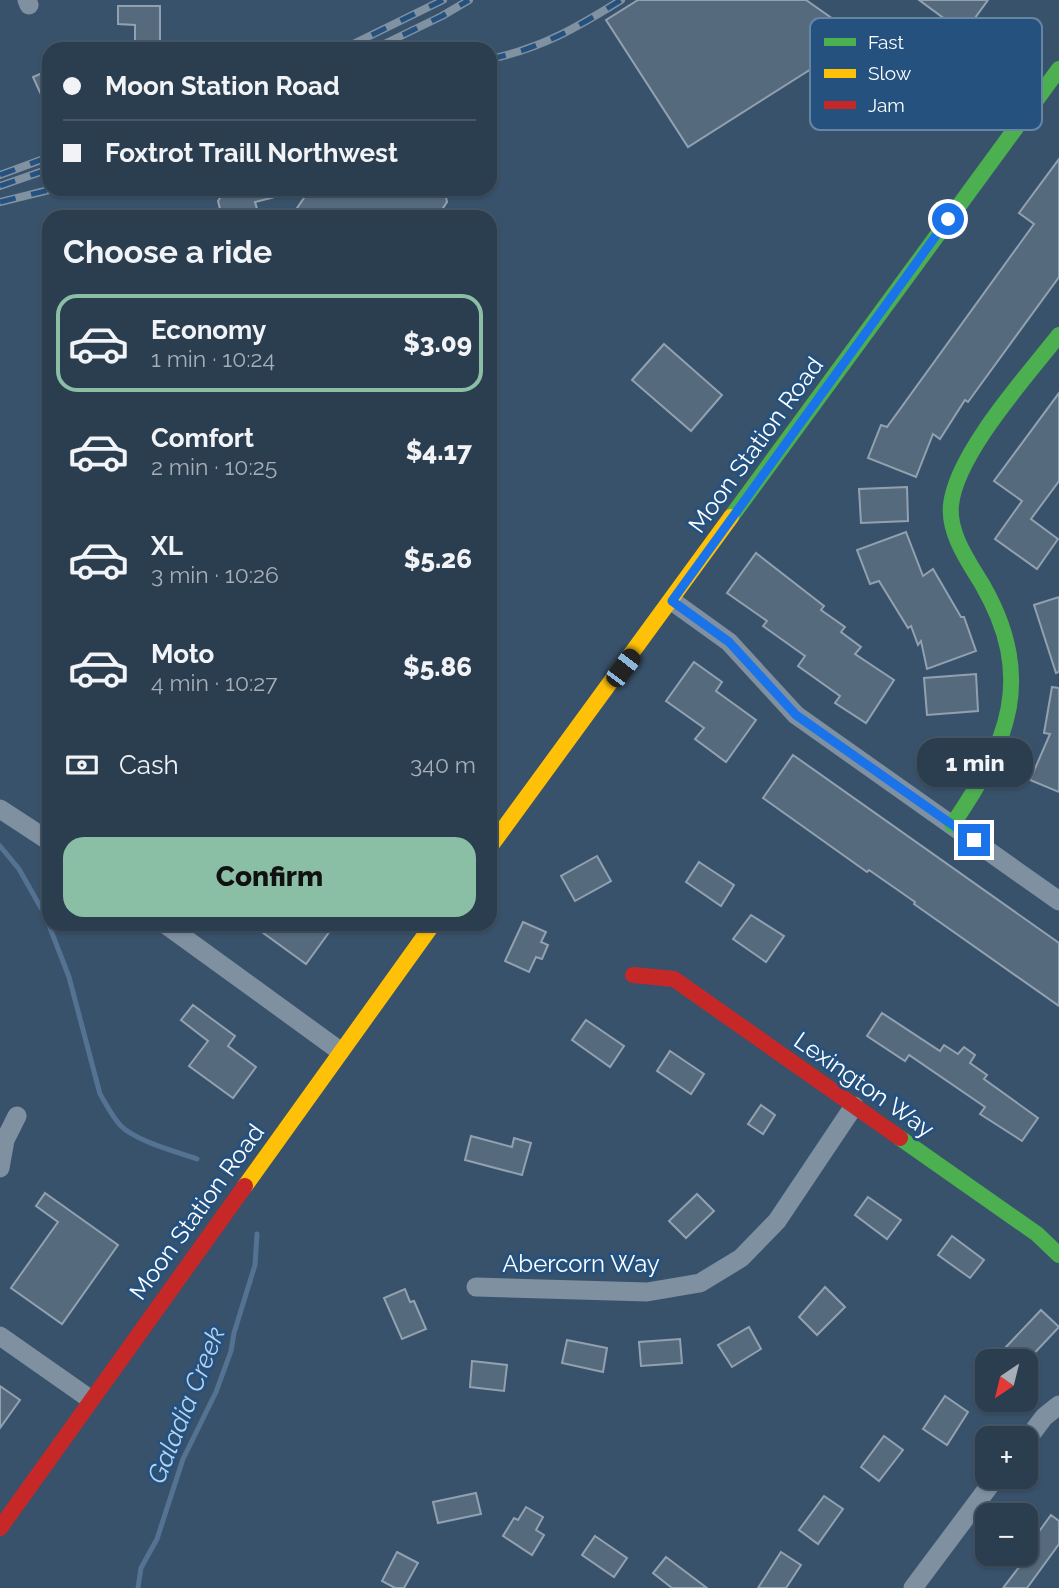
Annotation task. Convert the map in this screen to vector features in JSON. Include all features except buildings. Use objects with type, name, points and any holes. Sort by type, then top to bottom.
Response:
[{"type":"street","name":"Moon Station Road","points":[[1042,92],[1059,69]]},
{"type":"street","name":"Moon Station Road","points":[[497,838],[1014,130]]},
{"type":"street","points":[[953,825],[976,793],[1000,746],[1010,701],[1013,659],[998,610],[959,547],[950,505],[962,467],[1059,335]]},
{"type":"street","points":[[672,601],[729,642],[796,715],[1059,901]]},
{"type":"street","points":[[0,809],[42,836]]},
{"type":"street","points":[[174,931],[340,1051]]},
{"type":"street","name":"Moon Station Road","points":[[0,1528],[428,931]]},
{"type":"street","name":"Lexington Way","points":[[633,975],[674,979],[1037,1234],[1059,1255]]},
{"type":"street","name":"Abercorn Way","points":[[476,1287],[647,1292],[700,1283],[741,1258],[777,1221],[854,1106]]},
{"type":"street","points":[[0,1168],[5,1140],[18,1116]]},
{"type":"street","points":[[0,1336],[90,1399]]},
{"type":"street","points":[[1037,1426],[1059,1405]]},
{"type":"street","points":[[913,1588],[987,1489]]},
{"type":"waterway","name":"Galadia Creek","points":[[0,846],[19,869],[42,910]]},
{"type":"waterway","name":"Galadia Creek","points":[[51,931],[69,977],[100,1094],[112,1115],[121,1126],[136,1136],[197,1159]]},
{"type":"waterway","name":"Galadia Creek","points":[[138,1588],[141,1568],[157,1539],[183,1459],[216,1392],[231,1351],[255,1265],[257,1234]]},
{"type":"railway","points":[[357,42],[443,0]]},
{"type":"railway","points":[[388,42],[469,0]]},
{"type":"railway","points":[[497,57],[558,36],[621,0]]},
{"type":"railway","points":[[0,175],[42,160]]},
{"type":"railway","points":[[0,186],[42,171]]},
{"type":"railway","points":[[0,202],[42,192]]},
{"type":"traffic: fast","points":[[1042,92],[1059,69]]},
{"type":"traffic: fast","points":[[731,517],[1014,130]]},
{"type":"traffic: fast","points":[[952,825],[972,795],[1001,737],[1009,708],[1011,679],[1008,649],[999,618],[956,536],[951,505],[965,463],[979,440],[1012,393],[1059,335]]},
{"type":"traffic: fast","points":[[900,1138],[1037,1234],[1059,1255]]},
{"type":"traffic: slow","points":[[497,837],[731,517]]},
{"type":"traffic: slow","points":[[245,1186],[428,931]]},
{"type":"traffic: jam","points":[[633,975],[674,979],[900,1138]]},
{"type":"traffic: jam","points":[[0,1528],[245,1186]]},
{"type":"route","points":[[948,219],[672,601],[729,642],[796,715],[811,727],[974,840]]}]
